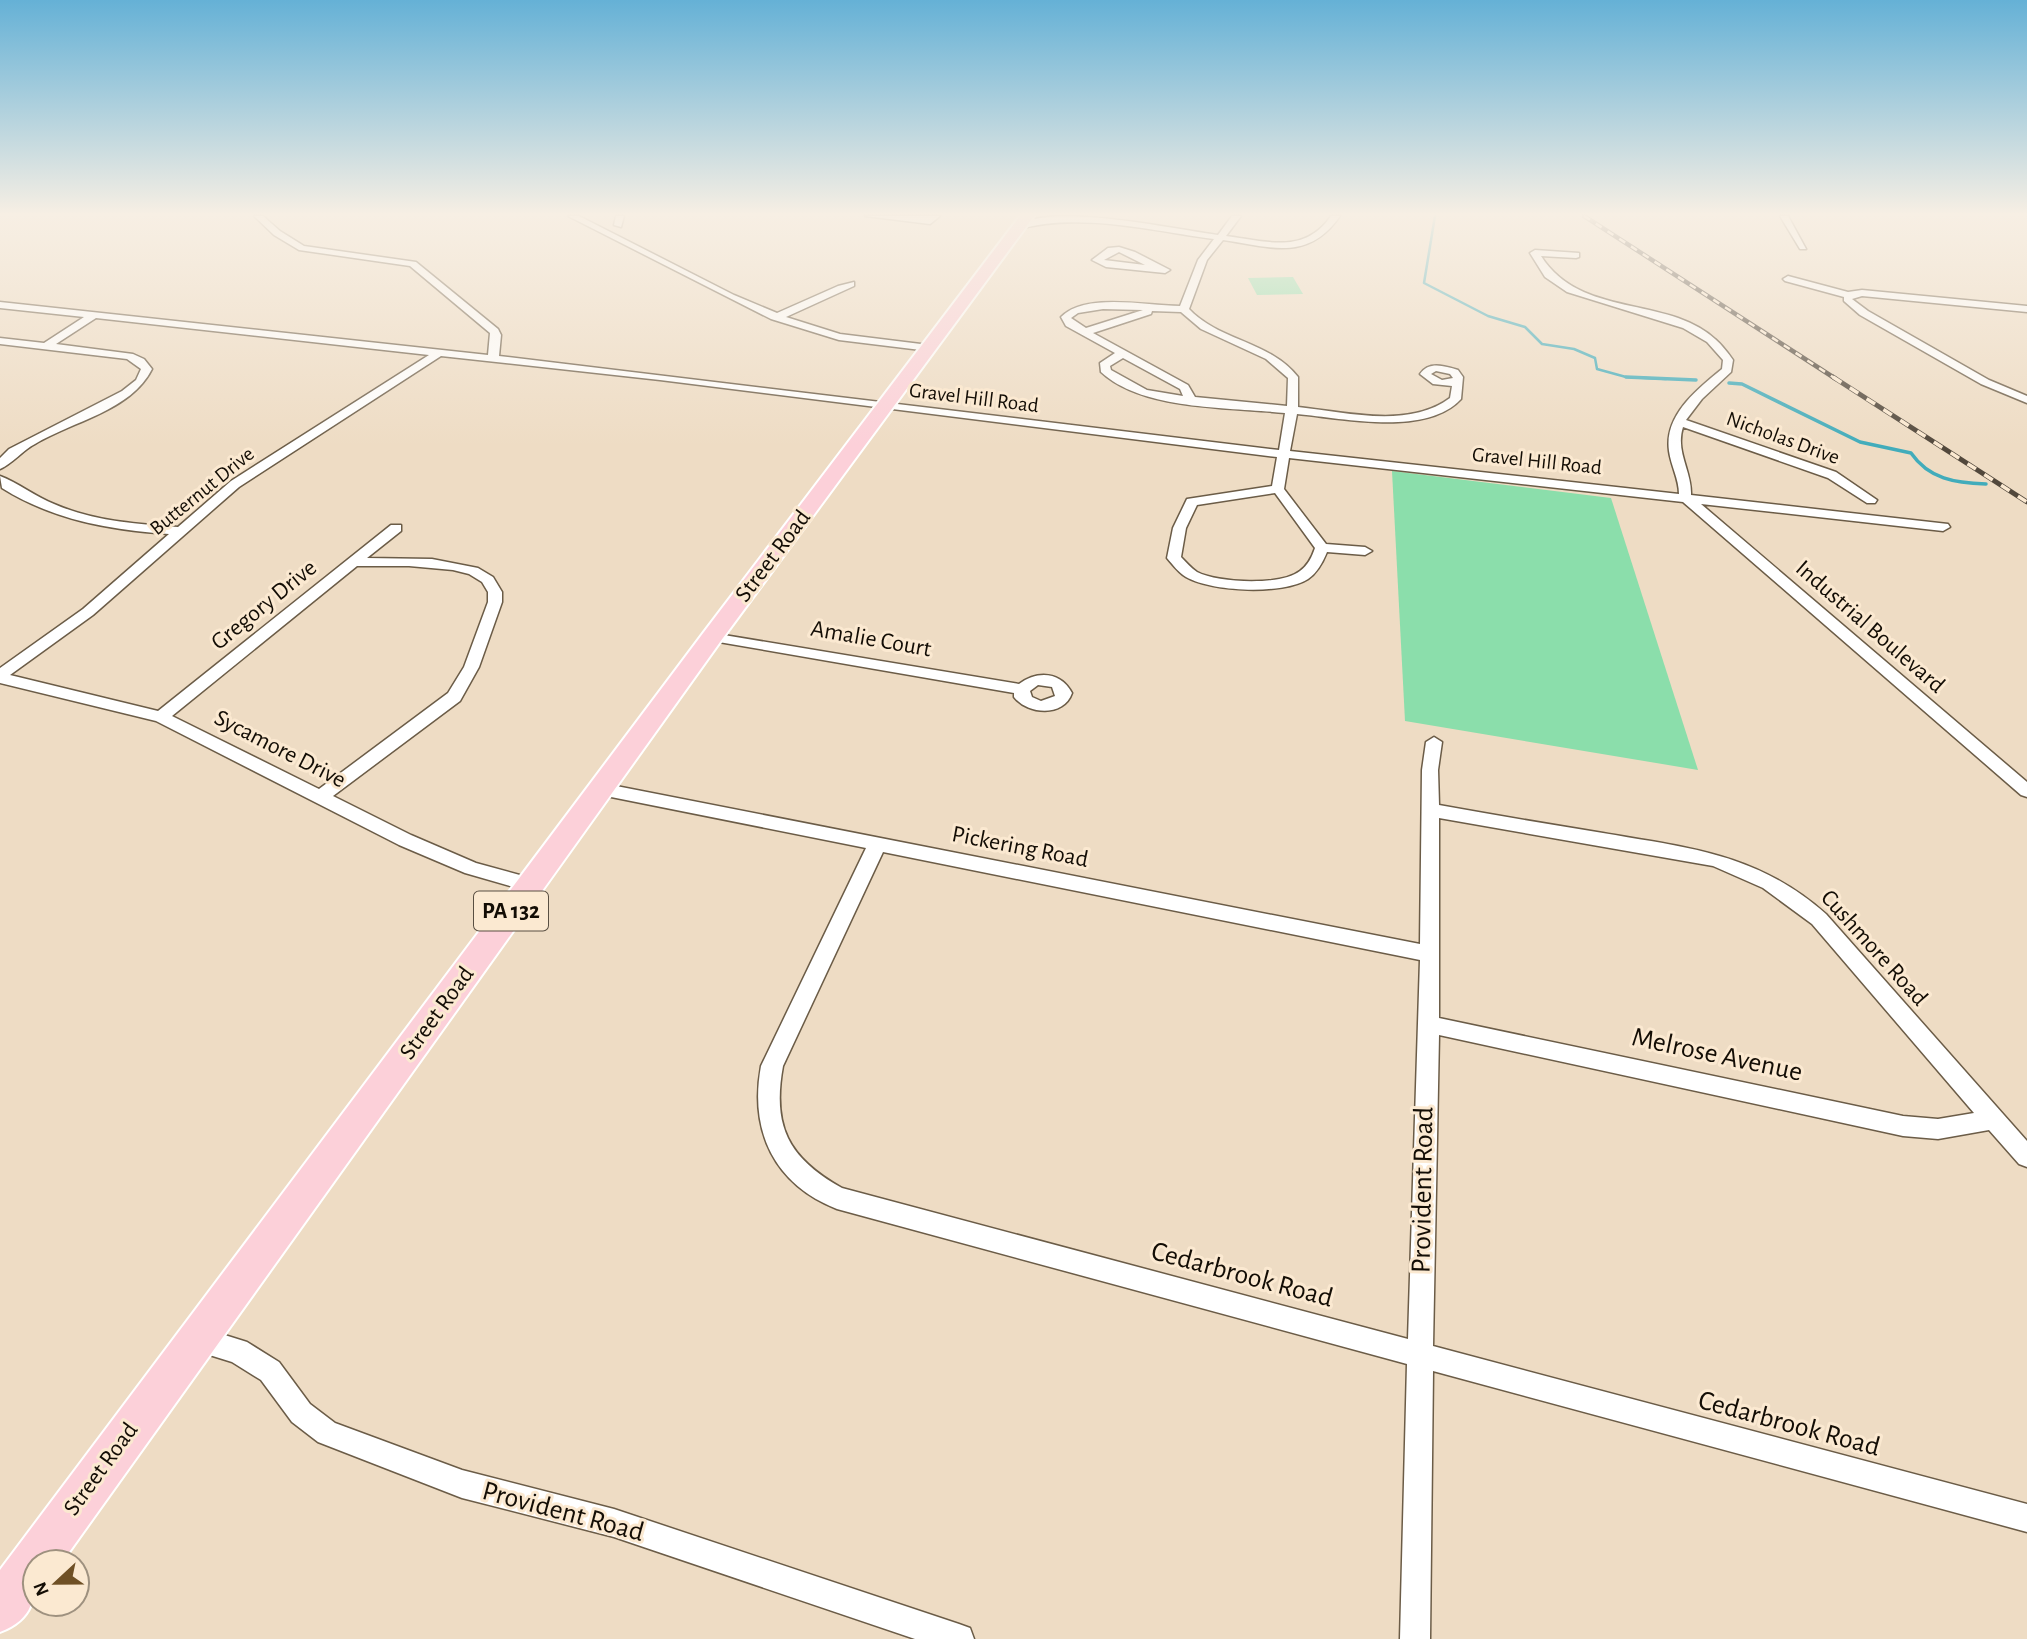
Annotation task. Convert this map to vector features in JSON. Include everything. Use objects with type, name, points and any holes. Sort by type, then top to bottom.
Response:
[{"type":"main road","name":"Street Road","points":[[0,1609],[712,637],[969,292]]},
{"type":"street","points":[[449,292],[494,331],[496,335],[493,359]]},
{"type":"street","points":[[725,292],[775,317],[839,337],[929,348]]},
{"type":"street","points":[[775,317],[796,312],[814,299],[830,292]]},
{"type":"street","points":[[1183,292],[1184,309]]},
{"type":"street","points":[[1579,292],[1687,327],[1725,353],[1729,364],[1727,370],[1677,421],[1673,446],[1686,487],[1685,497]]},
{"type":"street","points":[[1839,292],[2027,309]]},
{"type":"street","points":[[1849,295],[1847,299],[1864,313],[1985,382],[2027,400]]},
{"type":"street","name":"Gravel Hill Road","points":[[0,305],[660,377],[885,407],[1283,454],[1943,527]]},
{"type":"street","points":[[1192,400],[1184,387],[1067,321],[1072,311],[1103,305],[1156,310],[1184,309],[1199,322],[1285,367],[1294,382],[1292,410],[1278,489],[1322,548],[1365,551]]},
{"type":"street","points":[[1085,332],[1156,310]]},
{"type":"street","points":[[46,346],[93,316]]},
{"type":"street","points":[[0,341],[130,356],[144,364],[146,376],[127,394],[21,445],[0,465]]},
{"type":"street","name":"Butternut Drive","points":[[0,677],[88,612],[235,484],[439,352]]},
{"type":"street","points":[[1123,353],[1104,365],[1109,375],[1152,394],[1375,418],[1411,417],[1432,413],[1448,405],[1458,394],[1458,380]]},
{"type":"street","name":"Nicholas Drive","points":[[1677,421],[1832,475],[1871,500]]},
{"type":"street","points":[[0,443],[21,445]]},
{"type":"street","points":[[0,480],[57,511],[80,520],[127,528],[180,531]]},
{"type":"street","points":[[1278,489],[1192,502],[1181,520],[1174,542],[1174,558],[1192,576],[1236,585],[1264,584],[1301,577],[1316,562],[1322,548]]},
{"type":"street","name":"Industrial Boulevard","points":[[1685,497],[2027,791]]},
{"type":"street","name":"Gregory Drive","points":[[161,717],[396,528]]},
{"type":"street","points":[[320,797],[454,698],[464,685],[496,601],[493,586],[486,578],[462,566],[353,562]]},
{"type":"street","name":"Amalie Court","points":[[712,637],[1022,689]]},
{"type":"street","name":"Sycamore Drive","points":[[0,677],[161,717],[445,857],[531,885]]},
{"type":"street","name":"Provident Road","points":[[1415,1639],[1420,1500],[1430,770],[1434,741]]},
{"type":"street","name":"Pickering Road","points":[[601,789],[1429,954]]},
{"type":"street","name":"Cushmore Road","points":[[1431,810],[1714,859],[1754,874],[1789,894],[1819,919],[2027,1157]]},
{"type":"street","name":"Cedarbrook Road","points":[[878,843],[783,1041],[767,1087],[766,1108],[772,1133],[798,1174],[816,1188],[836,1198],[2027,1518]]},
{"type":"street","name":"Melrose Avenue","points":[[1428,1024],[1903,1126],[1938,1129],[1968,1126],[1994,1119]]},
{"type":"street","name":"Provident Road","points":[[196,1339],[238,1351],[270,1371],[301,1413],[327,1433],[462,1484],[614,1523],[959,1639]]},
{"type":"green space","points":[[1256,292],[1303,294],[1257,295]]},
{"type":"green space","points":[[1392,471],[1611,498],[1698,770],[1405,721]]},
{"type":"waterway","points":[[1442,292],[1488,316],[1525,327],[1542,344],[1574,349],[1595,358],[1597,369],[1626,377]]},
{"type":"waterway","points":[[1626,377],[1696,380]]},
{"type":"waterway","points":[[1626,377],[1666,379]]},
{"type":"waterway","points":[[1729,383],[1742,384],[1860,442],[1911,453],[1926,469],[1944,478],[1986,484]]},
{"type":"railway","points":[[1702,292],[1836,379]]},
{"type":"railway","points":[[1833,377],[2027,502]]}]
